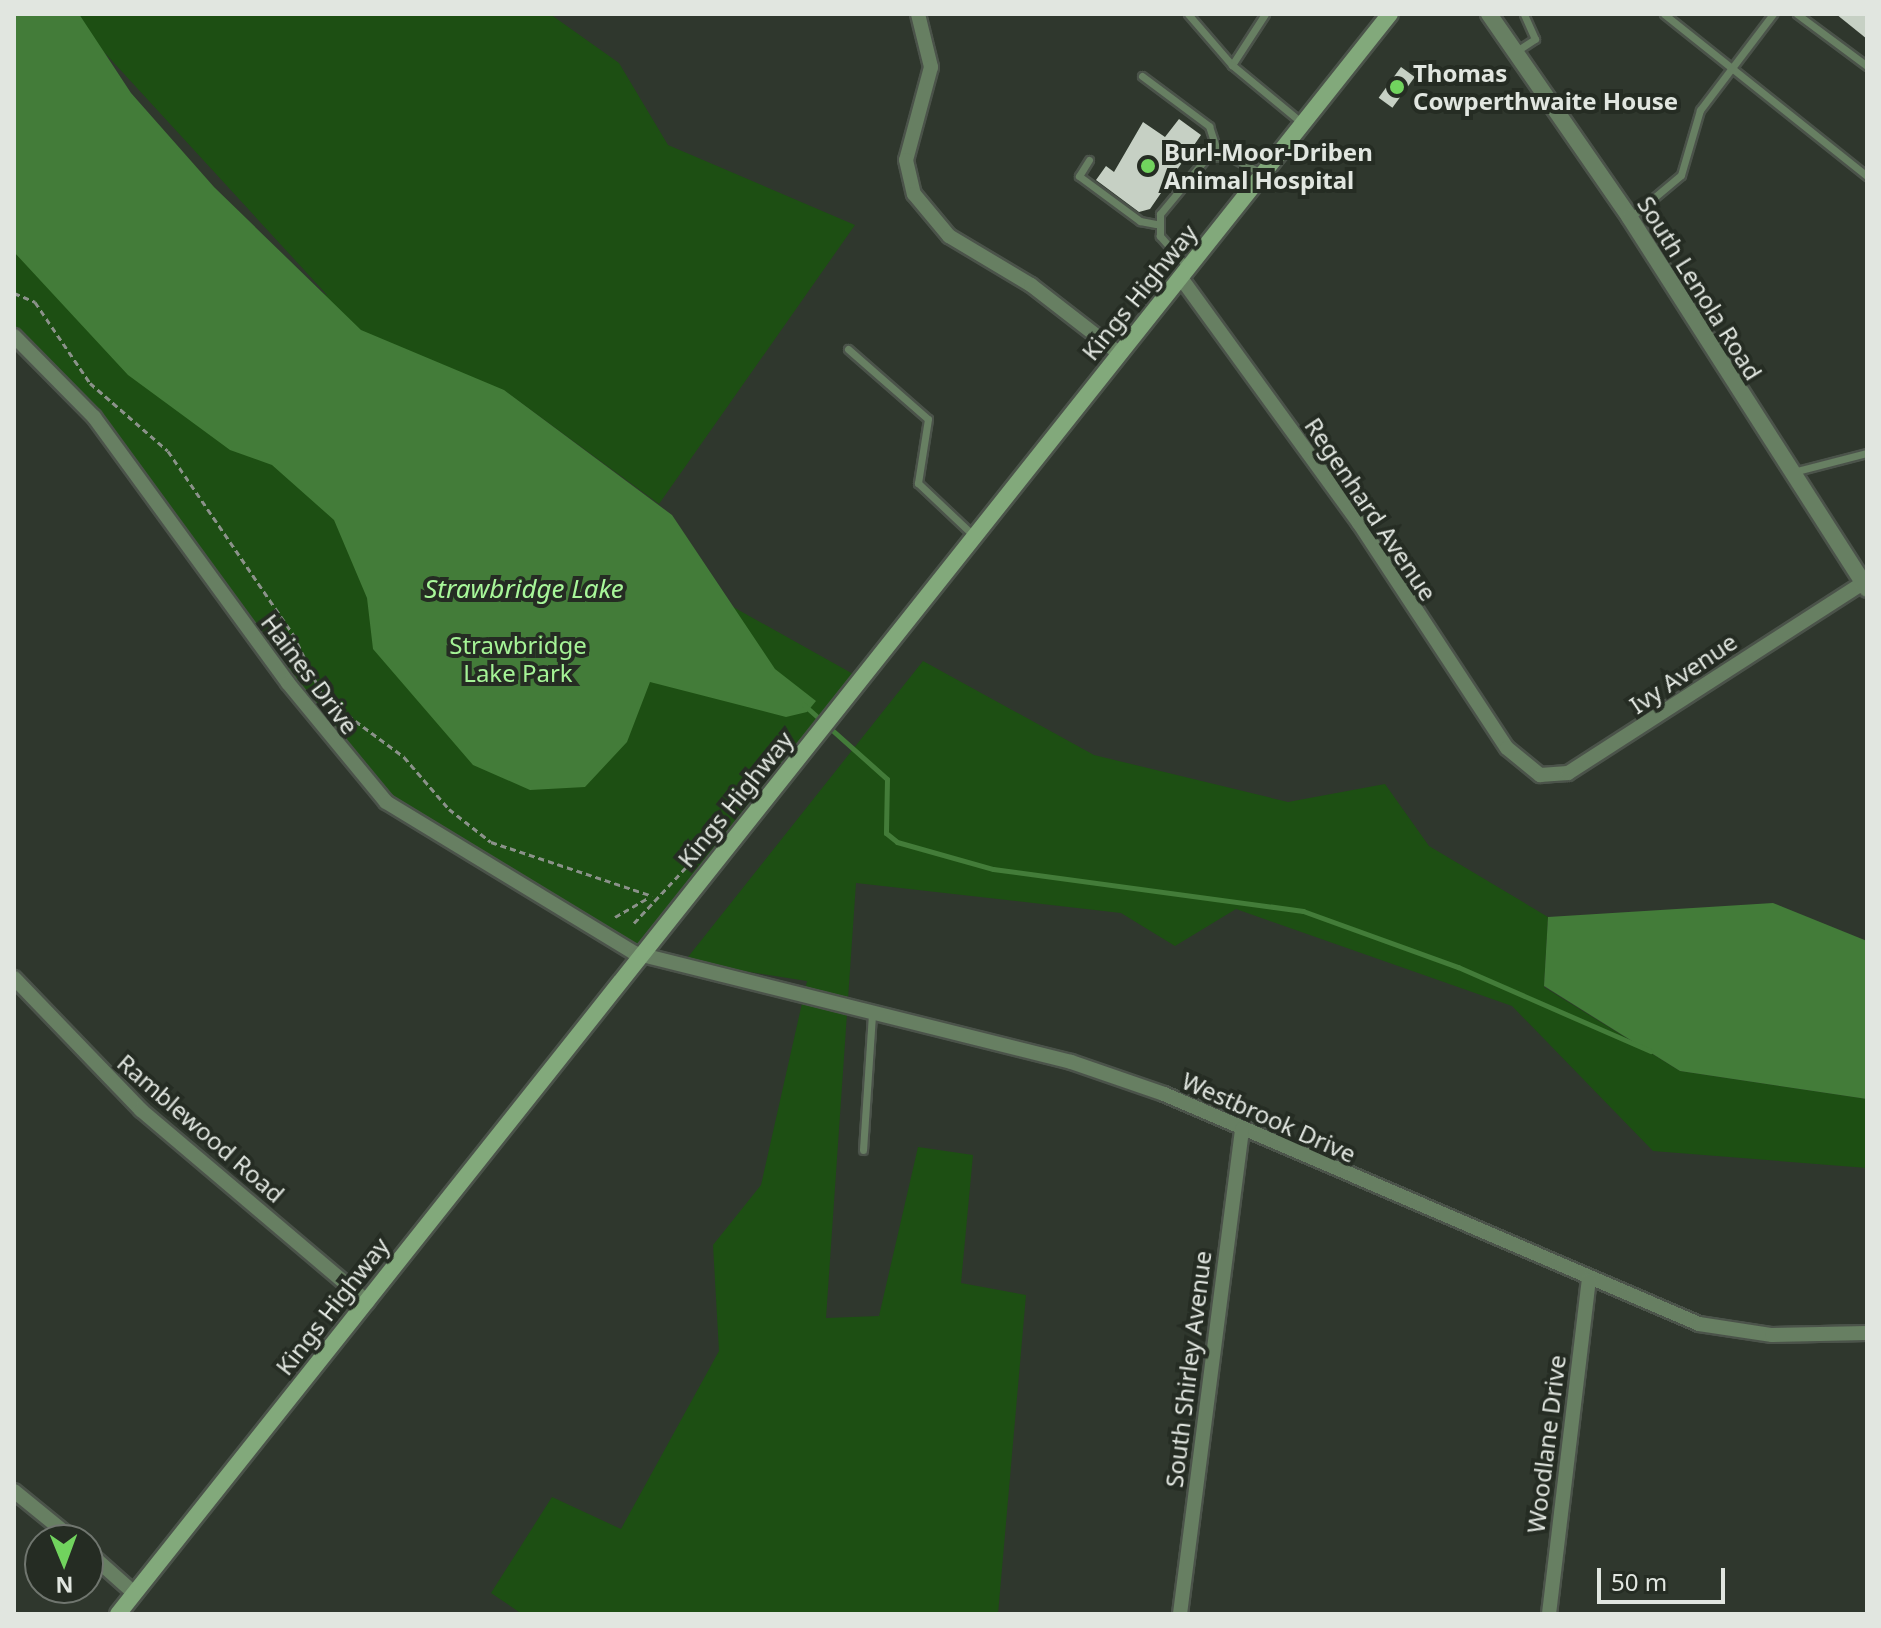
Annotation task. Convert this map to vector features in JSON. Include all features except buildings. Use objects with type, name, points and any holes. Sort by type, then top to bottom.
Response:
[{"type":"main road","name":"Kings Highway","points":[[118,1614],[1390,14]]},
{"type":"street","points":[[918,14],[931,67],[906,160],[914,194],[949,236],[1031,285],[1120,354]]},
{"type":"street","name":"South Lenola Road","points":[[1489,14],[1630,218],[1787,473],[1865,586]]},
{"type":"street","name":"Regenhard Avenue","points":[[1185,273],[1359,523],[1507,748],[1525,763]]},
{"type":"street","name":"Haines Drive","points":[[14,336],[101,425],[288,683],[386,802],[429,835],[524,881],[643,955]]},
{"type":"street","name":"Ivy Avenue","points":[[1525,763],[1540,775],[1568,773],[1865,586]]},
{"type":"street","name":"Westbrook Drive","points":[[643,955],[719,969],[872,1015],[1071,1062],[1242,1129],[1589,1280],[1722,1329],[1867,1333]]},
{"type":"street","name":"Ramblewood Road","points":[[14,978],[141,1110],[367,1302]]},
{"type":"street","name":"South Shirley Avenue","points":[[1180,1614],[1242,1129]]},
{"type":"street","name":"Woodlane Drive","points":[[1549,1614],[1589,1280]]},
{"type":"street","points":[[14,1491],[54,1524]]},
{"type":"street","points":[[104,1566],[134,1593]]},
{"type":"lane","points":[[1188,14],[1232,65],[1303,124]]},
{"type":"lane","points":[[1232,65],[1265,14]]},
{"type":"lane","points":[[1515,52],[1535,39],[1524,14]]},
{"type":"lane","points":[[1664,14],[1867,176]]},
{"type":"lane","points":[[1630,218],[1681,175],[1700,110],[1773,14]]},
{"type":"lane","points":[[1797,14],[1867,66]]},
{"type":"lane","points":[[1142,76],[1209,126],[1218,154]]},
{"type":"lane","points":[[1156,224],[1207,157],[1218,154],[1263,174]]},
{"type":"lane","points":[[1089,160],[1079,176],[1140,221],[1156,224],[1185,273]]},
{"type":"lane","points":[[848,349],[928,419],[918,483],[975,536]]},
{"type":"lane","points":[[1787,473],[1867,453]]},
{"type":"lane","points":[[863,1150],[872,1015]]},
{"type":"path","points":[[14,293],[35,302],[90,383],[168,451],[293,634],[323,697],[404,757],[449,809],[491,842],[652,896]]},
{"type":"path","points":[[615,917],[652,896],[688,865]]},
{"type":"path","points":[[634,923],[652,896]]},
{"type":"green space","name":"Strawbridge Lake Park","points":[[14,14],[280,266],[328,296],[69,14],[550,14],[619,63],[668,145],[855,225],[659,504],[505,391],[701,589],[862,679],[634,953],[386,802],[94,417],[14,337]]},
{"type":"green space","points":[[923,661],[1094,755],[1288,802],[1385,784],[1429,846],[1548,917],[1544,987],[1680,1071],[1867,1099],[1867,1168],[1653,1151],[1512,1006],[1236,909],[1175,946],[1121,913],[856,883],[826,1318],[879,1316],[918,1147],[973,1155],[961,1283],[1026,1295],[998,1614],[522,1614],[491,1593],[552,1497],[621,1529],[719,1351],[713,1245],[761,1185],[807,981],[684,962]]},
{"type":"water","name":"Strawbridge Lake","points":[[14,14],[79,14],[131,93],[214,187],[361,330],[504,390],[672,515],[775,669],[816,701],[807,712],[786,717],[650,682],[627,742],[585,787],[530,790],[473,765],[373,649],[367,598],[334,520],[272,465],[230,450],[128,375],[14,252]]},
{"type":"water","points":[[1773,903],[1867,941],[1867,1099],[1680,1071],[1544,986],[1548,917]]},
{"type":"waterway","points":[[804,705],[887,779],[886,833],[897,842],[993,869],[1303,911],[1458,967],[1650,1051]]},
{"type":"place","name":"Thomas Cowperthwaite House","points":[[1397,87]]},
{"type":"place","name":"Burl-Moor-Driben Animal Hospital","points":[[1148,166]]}]
